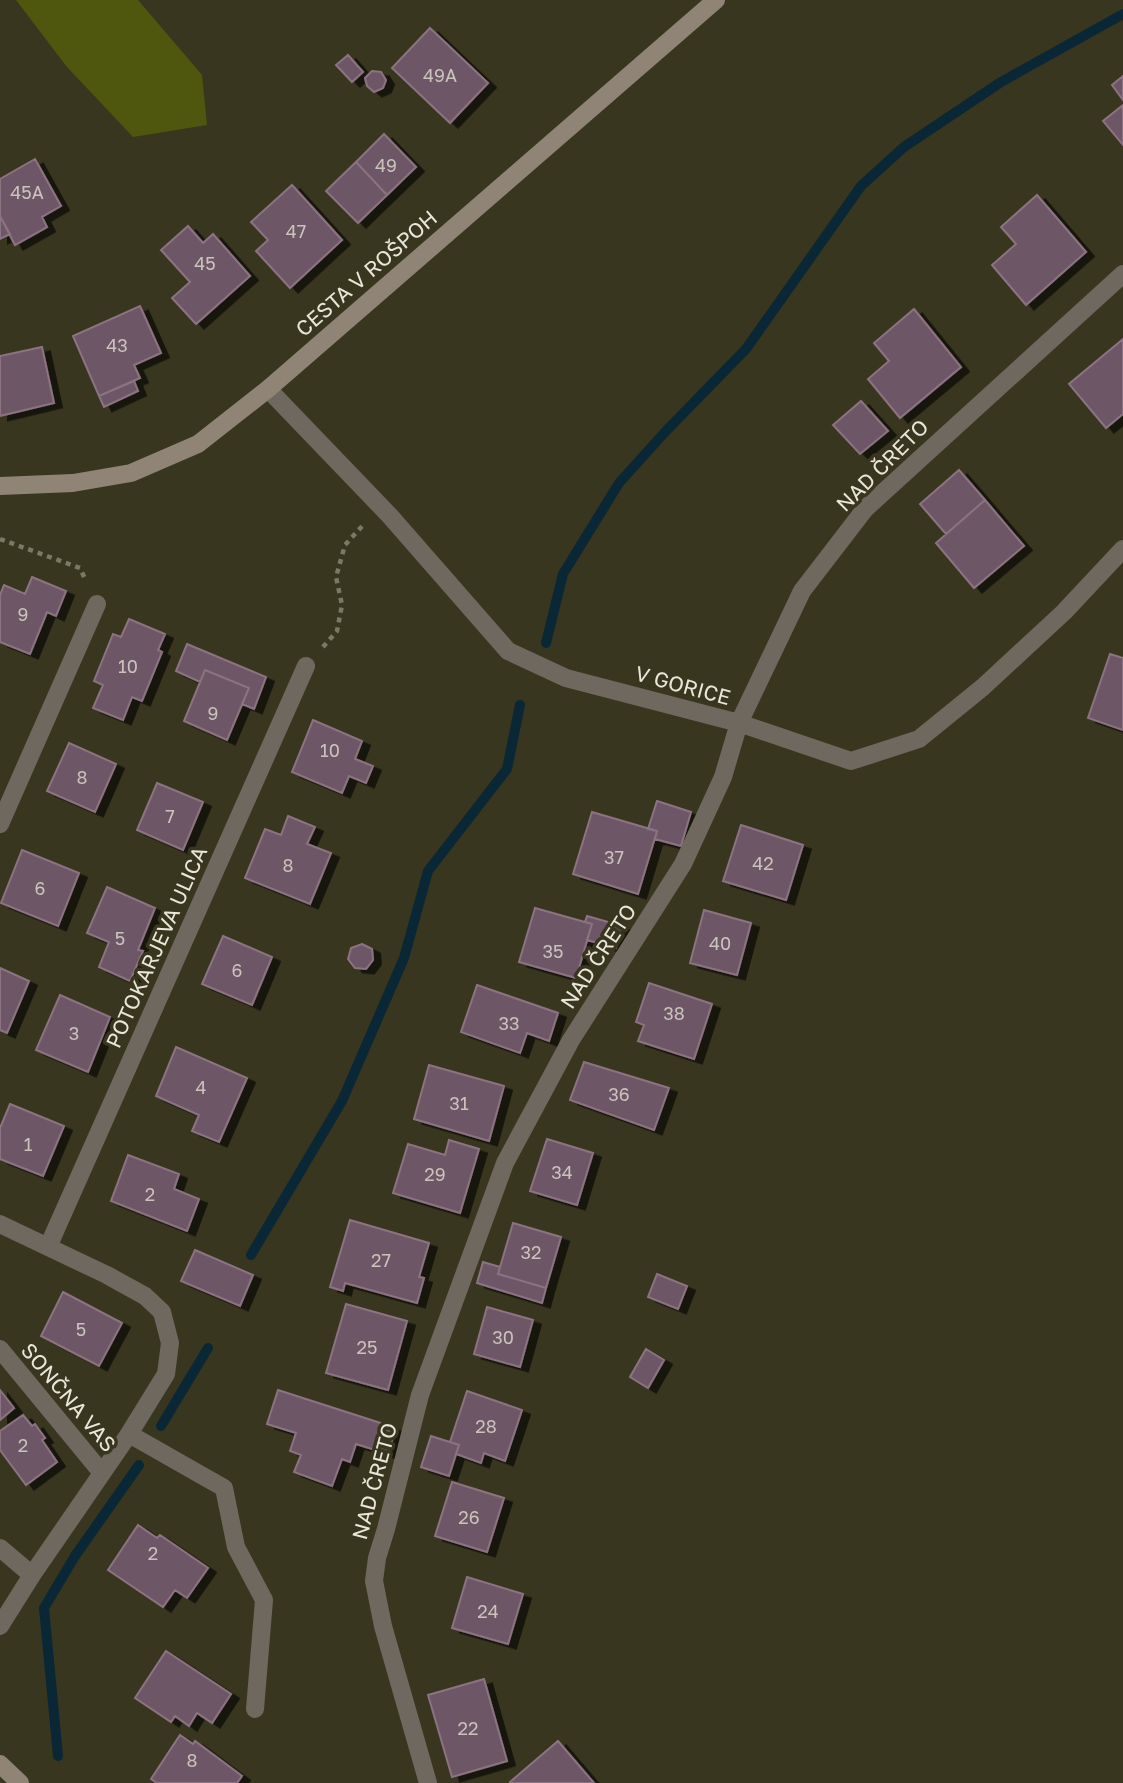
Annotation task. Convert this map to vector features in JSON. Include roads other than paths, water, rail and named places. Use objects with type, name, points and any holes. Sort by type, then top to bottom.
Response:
[{"type":"street","name":"CESTA V ROŠPOH","points":[[0,486],[73,483],[131,473],[198,444],[268,389],[716,0]]},
{"type":"street","name":"NAD ČRETO","points":[[428,1783],[389,1649],[374,1581],[377,1558],[420,1395],[505,1163],[571,1040],[683,864],[723,777],[739,723],[802,591],[865,509],[1123,274]]},
{"type":"street","name":"V GORICE","points":[[268,389],[390,516],[508,651],[566,678],[739,723],[850,761],[919,739],[983,687],[1064,612],[1123,548]]},
{"type":"street","points":[[0,824],[97,604]]},
{"type":"street","name":"POTOKARJEVA ULICA","points":[[48,1247],[306,666]]},
{"type":"street","points":[[0,1224],[145,1296],[162,1312],[170,1343],[166,1374],[130,1434],[0,1626]]},
{"type":"street","name":"SONČNA VAS","points":[[0,1349],[102,1473]]},
{"type":"street","points":[[130,1434],[224,1488],[236,1548],[264,1601],[255,1709]]},
{"type":"street","points":[[0,1548],[32,1575]]},
{"type":"street","points":[[0,1764],[20,1783]]},
{"type":"waterway","points":[[546,643],[563,574],[619,483],[746,349],[861,186],[904,147],[1001,82],[1123,14]]},
{"type":"waterway","points":[[251,1255],[342,1101],[404,958],[428,871],[507,769],[520,705]]},
{"type":"waterway","points":[[161,1426],[208,1348]]},
{"type":"waterway","points":[[58,1756],[44,1608],[75,1556],[139,1465]]}]
